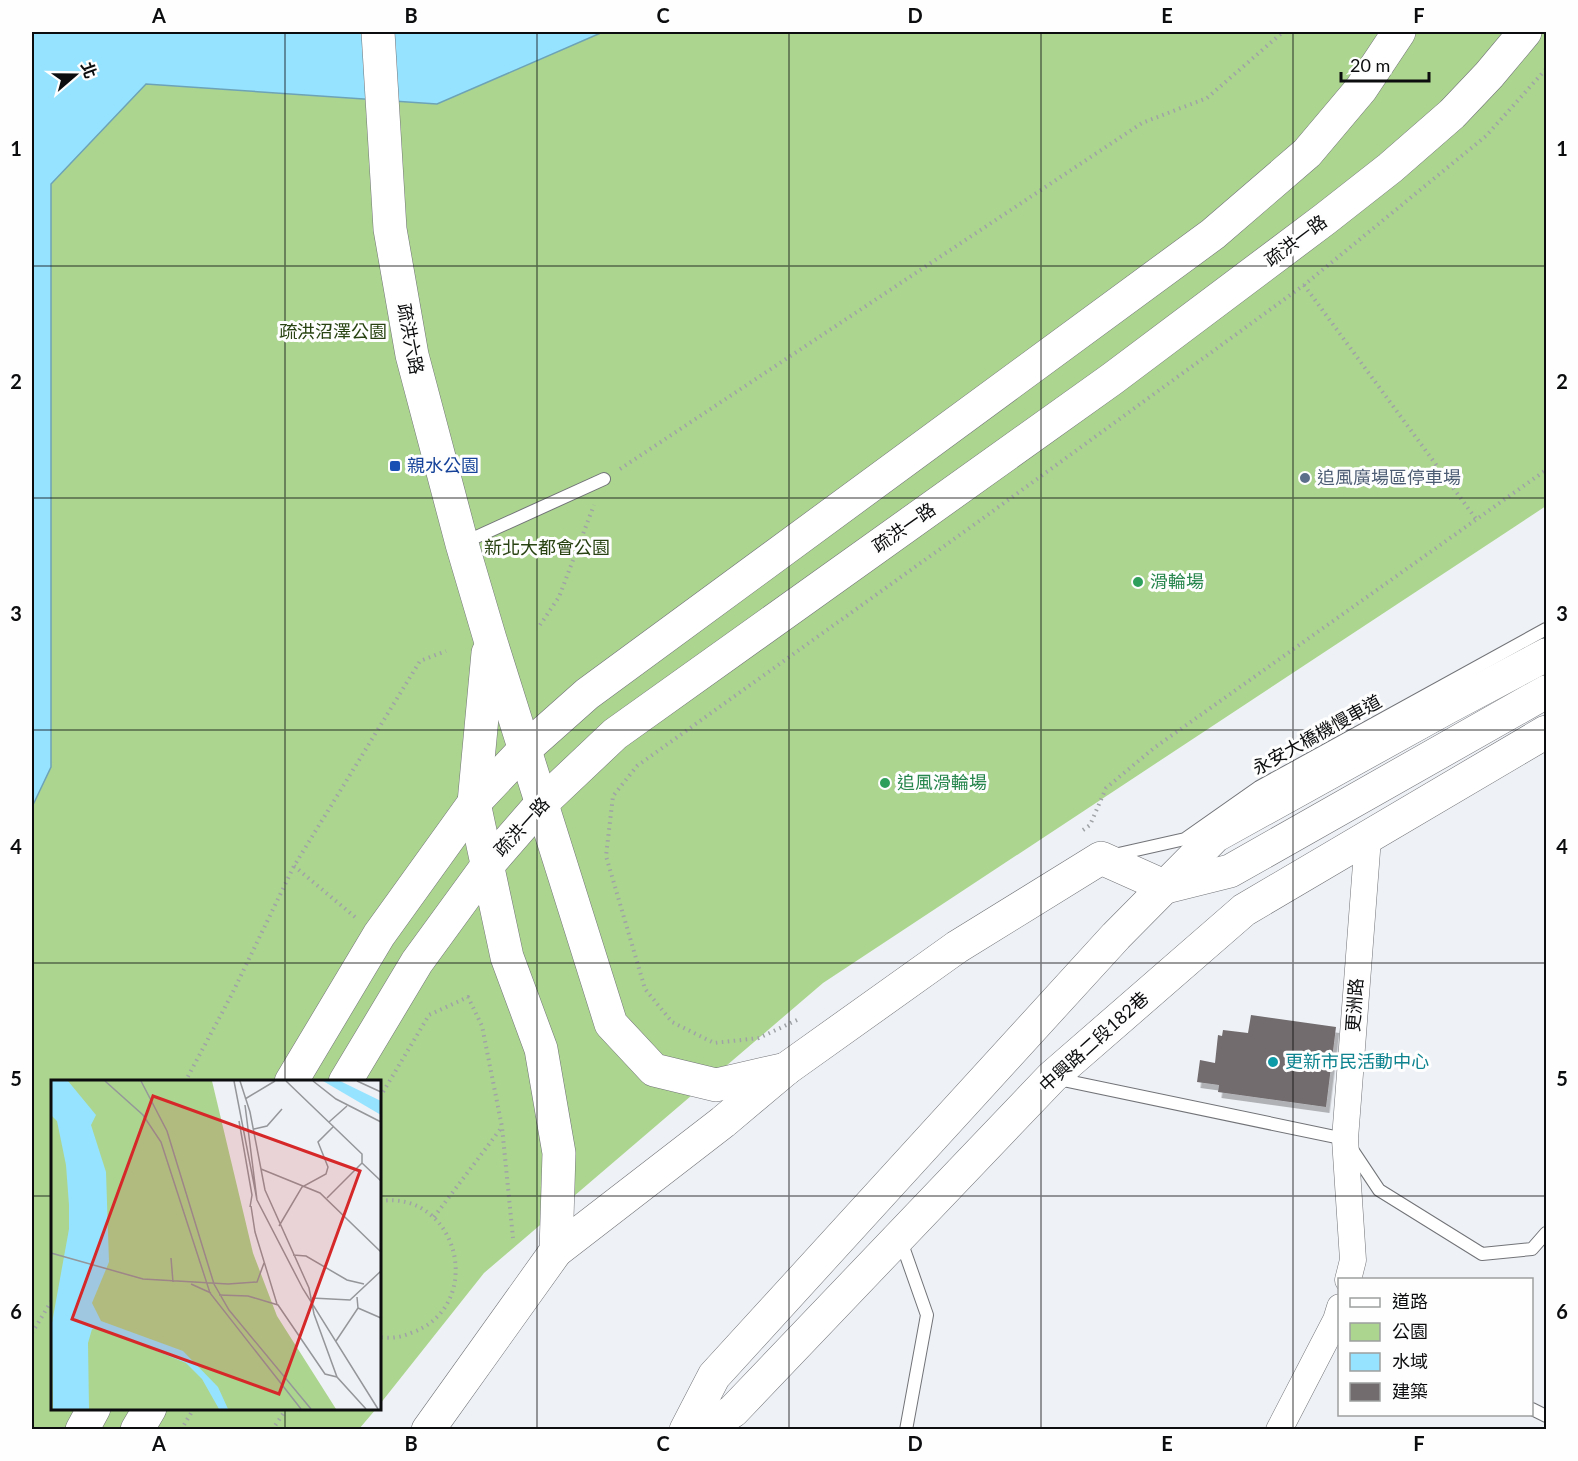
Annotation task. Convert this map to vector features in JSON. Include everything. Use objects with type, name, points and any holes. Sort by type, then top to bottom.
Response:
[{"type":"street","name":"疏洪六路","points":[[378,32],[390,230],[411,355],[489,639],[611,1024],[654,1070],[716,1085],[786,1069]]},
{"type":"street","points":[[292,1080],[379,935],[474,803],[524,750],[587,694],[1213,234],[1307,153],[1361,89],[1399,32]]},
{"type":"street","name":"疏洪一路","points":[[346,1080],[417,962],[487,866],[541,804],[615,734],[1112,380],[1381,175],[1452,114],[1490,75],[1525,32]]},
{"type":"street","name":"疏洪六路","points":[[474,803],[489,639]]},
{"type":"street","points":[[686,1430],[714,1376],[1116,936],[1215,836],[1546,655]]},
{"type":"street","points":[[428,1430],[556,1251],[723,1122],[786,1069],[957,947],[1101,858],[1166,886],[1230,871],[1546,692]]},
{"type":"street","name":"中興路二段182巷","points":[[704,1430],[733,1411],[1052,1077],[1244,910],[1546,732]]},
{"type":"street","points":[[474,803],[507,957],[543,1060],[559,1153],[556,1251]]},
{"type":"street","name":"更洲路","points":[[1348,1278],[1353,1260],[1345,1139],[1368,838]]},
{"type":"street","points":[[1279,1430],[1338,1316]]},
{"type":"street","points":[[82,1430],[93,1410]]},
{"type":"street","points":[[137,1430],[149,1410]]},
{"type":"lane","points":[[462,544],[604,479]]},
{"type":"lane","name":"永安大橋機慢車道","points":[[1101,858],[1185,839],[1259,787],[1546,629]]},
{"type":"lane","points":[[1052,1077],[1345,1139],[1379,1190],[1482,1254],[1532,1249],[1546,1233]]},
{"type":"lane","points":[[900,1237],[927,1315],[906,1430]]},
{"type":"path","points":[[540,625],[559,597],[604,479],[1142,123],[1207,98],[1283,32]]},
{"type":"path","points":[[806,1014],[759,1038],[714,1043],[672,1022],[645,989],[606,856],[613,796],[637,766],[1304,285],[1486,135],[1546,69]]},
{"type":"path","points":[[1304,285],[1476,519]]},
{"type":"path","points":[[1080,831],[1090,825],[1106,788],[1154,748],[1546,470]]},
{"type":"path","points":[[186,1080],[231,996],[294,866],[420,661],[446,651]]},
{"type":"path","points":[[294,866],[358,920]]},
{"type":"path","points":[[381,1095],[429,1015],[468,998],[482,1026],[502,1127],[513,1238]]},
{"type":"path","points":[[434,1217],[502,1127]]},
{"type":"path","points":[[381,1201],[404,1202],[434,1217],[446,1232],[454,1249],[457,1267],[448,1304],[436,1319],[421,1330],[403,1336],[381,1337]]},
{"type":"path","points":[[32,1333],[51,1302]]},
{"type":"path","points":[[181,1430],[193,1410]]},
{"type":"path","points":[[272,1430],[286,1410]]},
{"type":"green space","name":"新北大都會公園","points":[[32,32],[1546,32],[1546,506],[823,983],[484,1273],[381,1403],[381,1080],[51,1080],[51,1410],[375,1410],[359,1429],[32,1429]]},
{"type":"water","points":[[32,32],[603,32],[437,104],[146,84],[51,184],[51,767],[32,807]]},
{"type":"building","name":"更新市民活動中心","points":[[1251,1015],[1336,1027],[1326,1107],[1218,1092],[1219,1085],[1197,1082],[1200,1060],[1215,1063],[1218,1035],[1222,1036],[1223,1030],[1248,1033]]},
{"type":"place","name":"親水公園","points":[[395,466]]},
{"type":"place","name":"追風廣場區停車場","points":[[1305,478]]},
{"type":"place","name":"滑輪場","points":[[1138,582]]},
{"type":"place","name":"追風滑輪場","points":[[885,783]]},
{"type":"place","name":"更新市民活動中心","points":[[1273,1062]]},
{"type":"park label","name":"疏洪沼澤公園","points":[[333,332]]}]
